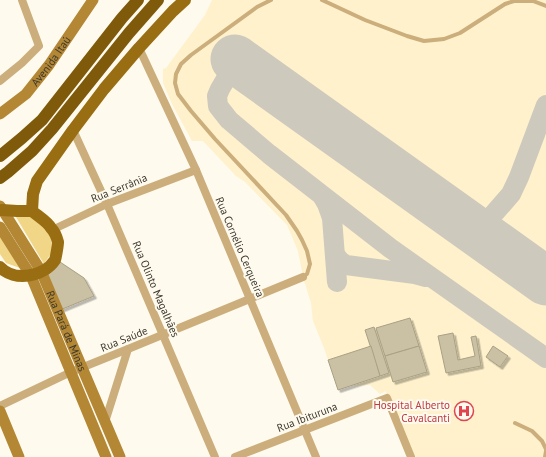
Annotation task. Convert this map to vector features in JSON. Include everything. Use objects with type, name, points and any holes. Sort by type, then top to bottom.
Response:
[{"type":"highway","points":[[0,156],[42,120],[122,18],[138,0]]},
{"type":"highway","points":[[4,175],[32,151],[52,129],[128,32],[158,0]]},
{"type":"main road","name":"Avenida Itaú","points":[[0,114],[26,94],[49,65],[93,0]]},
{"type":"main road","points":[[32,211],[33,194],[37,181],[73,130],[104,89],[139,48],[185,0]]},
{"type":"main road","points":[[0,267],[11,274],[19,276],[36,273],[50,266],[56,258],[58,242],[51,226],[32,211],[17,212],[1,208]]},
{"type":"main road","name":"Rua Pará de Minas","points":[[1,208],[36,273],[82,368],[120,457]]},
{"type":"main road","name":"Rua Pará de Minas","points":[[0,227],[36,273],[71,372],[106,457]]},
{"type":"main road","points":[[0,411],[19,457]]},
{"type":"street","points":[[0,81],[22,63],[39,46],[22,0]]},
{"type":"street","name":"Rua Cornélio Cerqueira","points":[[139,48],[196,170],[316,457]]},
{"type":"street","name":"Rua Olinto Magalhães","points":[[73,130],[107,204],[215,457]]},
{"type":"street","name":"Rua Serrânia","points":[[52,230],[107,204],[196,170]]},
{"type":"street","name":"Rua Saúde","points":[[0,406],[71,372],[303,277]]},
{"type":"street","points":[[105,422],[128,349]]},
{"type":"street","name":"Rua Ibituruna","points":[[235,457],[387,398],[411,457]]},
{"type":"lane","points":[[271,0],[257,7],[191,55],[181,64],[176,74],[175,83],[178,94],[191,111],[286,215],[297,231],[307,251],[310,264],[306,274],[303,277]]},
{"type":"lane","points":[[322,0],[407,36],[424,40],[444,39],[460,33],[505,4],[514,1],[533,1],[546,6]]},
{"type":"lane","points":[[515,423],[532,431],[542,441],[546,450],[545,457]]},
{"type":"shaded area","points":[[212,0],[546,0],[546,457],[411,457],[387,398],[386,391],[380,394],[370,385],[351,386],[338,390],[313,321],[311,303],[303,277],[298,251],[287,225],[245,182],[236,176],[203,141],[192,141],[172,104],[163,83],[163,69],[166,68],[205,15]]},
{"type":"shaded area","points":[[32,216],[51,231],[52,252],[44,264],[16,217]]},
{"type":"shaded area","points":[[0,234],[20,268],[6,263],[0,254]]},
{"type":"building","points":[[60,262],[84,278],[94,296],[60,310],[46,277]]},
{"type":"building","points":[[410,318],[419,346],[385,356],[376,328]]},
{"type":"building","points":[[374,327],[389,373],[380,376],[365,330]]},
{"type":"building","points":[[453,333],[458,360],[475,356],[471,337],[476,336],[481,366],[446,373],[438,336]]},
{"type":"building","points":[[371,346],[380,376],[338,390],[328,360]]},
{"type":"building","points":[[419,346],[427,372],[393,382],[385,356]]},
{"type":"building","points":[[493,346],[508,356],[500,367],[486,357]]},
{"type":"taxiway","points":[[240,63],[230,72],[217,96],[218,106],[229,120],[269,154],[390,248],[546,358]]},
{"type":"taxiway","points":[[483,236],[484,225],[511,194],[519,177],[546,105]]},
{"type":"taxiway","points":[[323,197],[332,218],[337,282]]},
{"type":"taxiway","points":[[335,255],[346,265],[415,274],[426,277]]},
{"type":"runway","points":[[235,59],[546,281]]},
{"type":"place","name":"Hospital Alberto Cavalcanti","points":[[464,411]]}]
